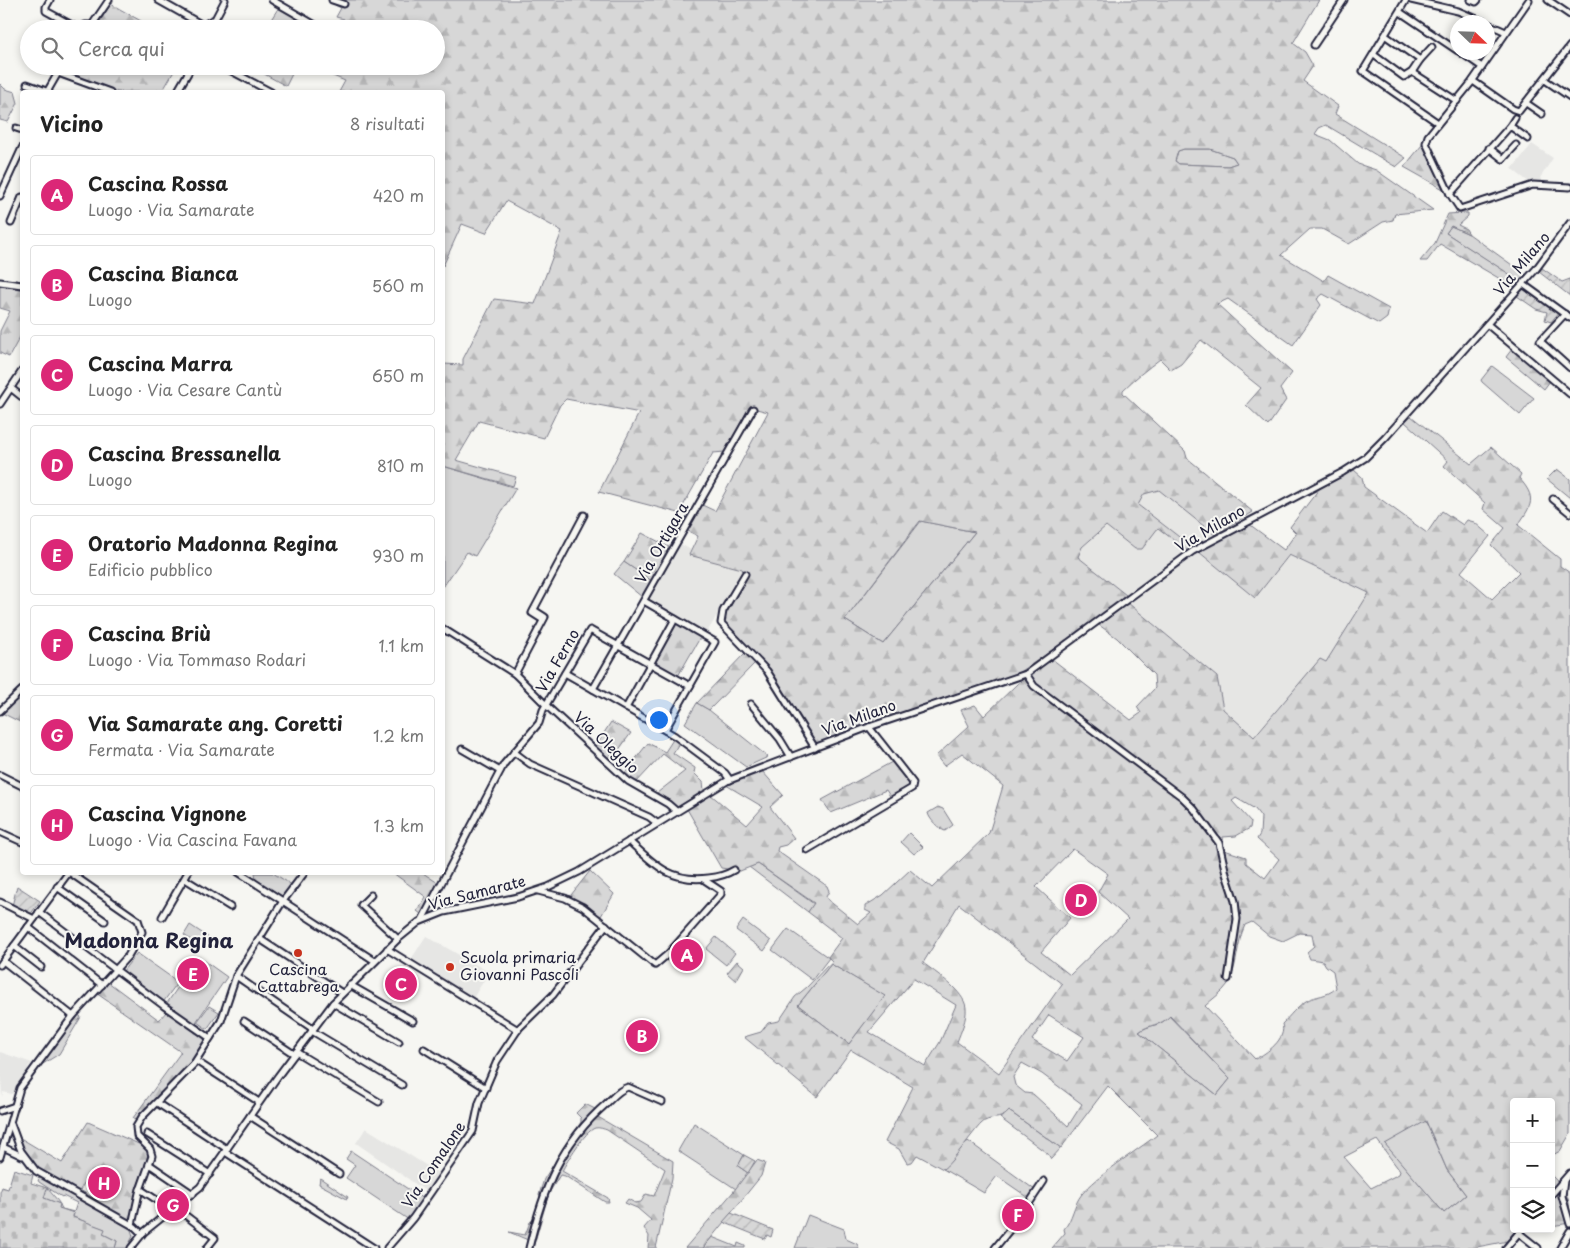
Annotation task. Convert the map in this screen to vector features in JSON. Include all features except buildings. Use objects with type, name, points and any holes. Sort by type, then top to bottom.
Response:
[{"type":"street","points":[[50,0],[46,11],[64,20]]},
{"type":"street","points":[[96,20],[109,0]]},
{"type":"street","points":[[158,0],[192,20]]},
{"type":"street","points":[[215,20],[225,0]]},
{"type":"street","points":[[272,0],[306,20]]},
{"type":"street","points":[[332,0],[344,4]]},
{"type":"street","points":[[1314,45],[1344,0]]},
{"type":"street","points":[[1406,0],[1386,36],[1362,71],[1438,124]]},
{"type":"street","points":[[1411,0],[1467,15]]},
{"type":"street","points":[[1471,0],[1478,0]]},
{"type":"street","points":[[1530,0],[1473,81],[1428,136],[1426,143],[1458,208],[1468,208],[1533,185],[1570,188]]},
{"type":"street","points":[[1548,0],[1570,15]]},
{"type":"street","points":[[1400,12],[1450,46]]},
{"type":"street","points":[[1495,27],[1506,32]]},
{"type":"street","points":[[1386,36],[1420,60]]},
{"type":"street","points":[[1473,81],[1513,109],[1519,111],[1570,46]]},
{"type":"street","points":[[1374,55],[1404,77],[1412,72],[1420,60],[1432,48]]},
{"type":"street","points":[[1471,60],[1482,67]]},
{"type":"street","points":[[1412,72],[1457,101]]},
{"type":"street","points":[[49,90],[57,75]]},
{"type":"street","points":[[63,75],[105,90]]},
{"type":"street","points":[[178,90],[187,75]]},
{"type":"street","points":[[239,75],[266,90]]},
{"type":"street","points":[[1545,80],[1570,97]]},
{"type":"street","points":[[27,84],[43,90]]},
{"type":"street","points":[[1526,103],[1542,114]]},
{"type":"street","points":[[1450,194],[1515,118]]},
{"type":"street","points":[[1510,126],[1528,139]]},
{"type":"street","points":[[16,128],[20,129]]},
{"type":"street","points":[[1489,148],[1503,159],[1516,145]]},
{"type":"street","points":[[0,196],[20,152]]},
{"type":"street","points":[[10,223],[20,201]]},
{"type":"street","name":"Via Milano","points":[[722,784],[869,727],[1026,674],[1158,576],[1202,546],[1343,472],[1365,458],[1523,284],[1570,224]]},
{"type":"street","points":[[0,282],[20,285]]},
{"type":"street","points":[[1523,284],[1570,318]]},
{"type":"street","points":[[1565,314],[1540,342],[1570,368]]},
{"type":"street","points":[[1487,324],[1569,391]]},
{"type":"street","points":[[0,404],[20,375]]},
{"type":"street","points":[[12,389],[20,395]]},
{"type":"street","name":"Via Ortigara","points":[[593,689],[753,409]]},
{"type":"street","points":[[1553,499],[1570,513]]},
{"type":"street","points":[[515,674],[543,620],[532,614],[584,515]]},
{"type":"street","points":[[745,574],[723,611],[721,623],[766,671],[815,748]]},
{"type":"street","points":[[644,601],[715,642],[665,730]]},
{"type":"street","points":[[626,708],[675,619]]},
{"type":"street","name":"Via Oleggio","points":[[445,630],[515,674],[628,782],[651,793],[676,811]]},
{"type":"street","name":"Via Ferno","points":[[422,920],[500,771],[539,724],[546,705],[590,630],[619,645]]},
{"type":"street","points":[[619,645],[690,686]]},
{"type":"street","points":[[565,673],[665,730],[725,773],[730,780]]},
{"type":"street","points":[[1026,674],[1034,686],[1182,797],[1194,809],[1219,844],[1235,901],[1237,919],[1228,980]]},
{"type":"street","points":[[0,711],[20,692]]},
{"type":"street","points":[[751,704],[780,739],[791,756]]},
{"type":"street","points":[[807,850],[912,788],[912,783],[869,727]]},
{"type":"street","points":[[462,749],[500,771]]},
{"type":"street","points":[[514,752],[530,764],[649,817],[657,823]]},
{"type":"street","points":[[0,775],[20,785]]},
{"type":"street","name":"Via Samarate","points":[[131,1248],[142,1234],[193,1194],[210,1174],[295,1053],[333,1003],[398,939],[422,920],[444,912],[538,891],[572,876],[722,784]]},
{"type":"street","points":[[0,832],[20,841]]},
{"type":"street","points":[[629,840],[674,876],[703,879],[722,876],[734,870]]},
{"type":"street","points":[[67,875],[1,963],[73,1016]]},
{"type":"street","points":[[0,1158],[20,1088],[73,1016],[126,960],[142,932],[142,924],[137,918],[73,875]]},
{"type":"street","points":[[162,917],[187,875]]},
{"type":"street","points":[[243,875],[375,961]]},
{"type":"street","points":[[132,1225],[140,1189],[150,1164],[151,1150],[136,1136],[135,1129],[142,1117],[183,1078],[196,1061],[223,1017],[236,976],[283,901],[303,875]]},
{"type":"street","points":[[185,879],[230,908]]},
{"type":"street","name":"Via Samarate","points":[[538,891],[569,900],[606,925],[653,964],[657,964],[721,894],[721,891],[703,879]]},
{"type":"street","points":[[57,887],[105,921]]},
{"type":"street","points":[[371,895],[361,905],[398,939]]},
{"type":"street","points":[[0,902],[34,919]]},
{"type":"street","points":[[39,912],[210,1038]]},
{"type":"street","name":"Via Comalone","points":[[387,1248],[413,1218],[473,1131],[476,1124],[477,1109],[497,1061],[518,1030],[553,995],[606,925]]},
{"type":"street","points":[[28,927],[102,985]]},
{"type":"street","points":[[260,939],[342,993]]},
{"type":"street","points":[[14,946],[41,967]]},
{"type":"street","points":[[388,949],[518,1030]]},
{"type":"street","points":[[236,976],[312,1030],[402,1085]]},
{"type":"street","points":[[350,985],[414,1021]]},
{"type":"street","points":[[333,1003],[399,1042]]},
{"type":"street","points":[[244,1021],[379,1102]]},
{"type":"street","points":[[424,1049],[486,1088]]},
{"type":"street","points":[[196,1061],[260,1102]]},
{"type":"street","points":[[529,1248],[549,1178],[562,1155],[594,1113],[628,1087],[662,1102]]},
{"type":"street","points":[[157,1103],[226,1151],[374,1248]]},
{"type":"street","points":[[0,1111],[10,1106],[15,1106]]},
{"type":"street","points":[[250,1116],[340,1174]]},
{"type":"street","points":[[11,1124],[25,1158]]},
{"type":"street","points":[[147,1134],[210,1174]]},
{"type":"street","points":[[3,1147],[16,1152],[39,1172],[132,1225],[142,1234]]},
{"type":"street","points":[[0,1158],[16,1152]]},
{"type":"street","points":[[150,1164],[193,1194]]},
{"type":"street","points":[[1555,1191],[1570,1173]]},
{"type":"street","points":[[1564,1181],[1562,1196],[1570,1224]]},
{"type":"street","points":[[995,1248],[1020,1217],[1044,1182]]},
{"type":"street","points":[[140,1189],[174,1209],[215,1238],[207,1248]]},
{"type":"street","points":[[1560,1248],[1570,1232]]},
{"type":"street","points":[[1506,1248],[1518,1233]]},
{"type":"street","points":[[1522,1233],[1538,1248]]},
{"type":"shaded area","points":[[1532,144],[1553,158],[1540,178],[1543,182],[1530,183],[1512,169]]},
{"type":"shaded area","points":[[1159,489],[1215,535],[1192,547],[1137,504],[1144,494]]},
{"type":"shaded area","points":[[1106,526],[1135,549],[1142,549],[1158,528],[1188,551],[1126,595],[1078,557],[1082,547]]},
{"type":"shaded area","points":[[679,543],[691,550],[689,554],[744,570],[706,634],[646,601]]},
{"type":"shaded area","points":[[1199,552],[1255,598],[1289,555],[1369,593],[1326,662],[1320,660],[1253,737],[1223,709],[1217,677],[1128,603]]},
{"type":"shaded area","name":"Scuola primaria Giovanni Pascoli","points":[[426,936],[489,972],[472,1000],[410,961]]},
{"type":"shaded area","points":[[0,1052],[32,1063],[28,1067],[29,1071],[12,1094],[3,1092],[2,1097]]},
{"type":"shaded area","points":[[366,1128],[440,1174],[427,1192],[356,1143]]},
{"type":"green space","points":[[338,0],[1319,0],[1293,43],[1305,52],[1313,66],[1303,81],[1338,106],[1335,114],[1406,158],[1396,167],[1326,125],[1319,128],[1315,134],[1330,140],[1358,164],[1376,170],[1433,210],[1395,214],[1393,220],[1383,222],[1349,244],[1322,229],[1310,229],[1281,255],[1324,281],[1328,275],[1389,309],[1387,318],[1379,324],[1323,294],[1317,299],[1321,305],[1293,345],[1228,299],[1217,304],[1292,373],[1280,389],[1286,400],[1268,426],[1246,405],[1261,388],[1201,340],[1181,364],[1171,370],[1160,359],[1123,390],[1123,393],[1185,451],[1187,458],[1253,512],[1215,535],[1159,490],[1144,494],[1138,505],[1192,547],[1188,551],[1158,528],[1142,549],[1135,549],[1106,526],[1082,547],[1078,557],[1126,595],[1096,620],[1019,673],[815,744],[768,670],[723,620],[748,574],[742,569],[689,555],[698,536],[686,530],[700,504],[715,511],[768,412],[749,407],[725,452],[713,453],[679,513],[599,492],[639,413],[635,412],[566,399],[560,405],[544,438],[479,421],[456,460],[516,477],[513,486],[445,467],[445,364],[463,365],[463,359],[494,299],[535,304],[562,231],[506,201],[486,233],[462,224],[445,262],[445,90],[340,90],[345,81],[331,75],[445,75],[445,20],[343,20],[336,17],[341,8],[335,5]],"holes":[[[1184,149],[1210,149],[1233,157],[1237,163],[1228,166],[1179,164],[1175,161],[1178,151]],[[920,521],[975,532],[883,644],[845,620]]]},
{"type":"green space","points":[[111,4],[139,20],[101,20]]},
{"type":"green space","points":[[279,7],[302,20],[271,20]]},
{"type":"green space","points":[[78,75],[172,75],[163,90],[113,90],[77,77]]},
{"type":"green space","points":[[266,75],[292,75],[286,86]]},
{"type":"green space","points":[[0,84],[5,89],[15,92],[18,103],[8,122],[0,120]]},
{"type":"green space","points":[[1424,145],[1445,190],[1404,167]]},
{"type":"green space","points":[[1184,149],[1210,149],[1233,157],[1237,163],[1228,166],[1179,164],[1175,161],[1178,151]]},
{"type":"green space","points":[[1468,213],[1468,216],[1458,225],[1466,229],[1469,234],[1451,226],[1446,233],[1517,279],[1514,287],[1440,244],[1427,261],[1420,261],[1435,243],[1448,214]]},
{"type":"green space","points":[[1451,226],[1469,234],[1526,275],[1519,281],[1446,233]]},
{"type":"green space","points":[[1542,268],[1562,282],[1570,279],[1570,296],[1539,272]]},
{"type":"green space","points":[[0,284],[20,287],[20,337],[9,357],[0,353],[0,331],[10,311],[0,308]]},
{"type":"green space","points":[[1524,288],[1559,312],[1551,322],[1545,320],[1547,312],[1536,309],[1517,296]]},
{"type":"green space","points":[[1512,349],[1550,381],[1544,389],[1506,357]]},
{"type":"green space","points":[[1492,366],[1534,398],[1520,415],[1482,382],[1481,380]]},
{"type":"green space","points":[[1411,416],[1471,464],[1491,447],[1521,474],[1519,478],[1528,491],[1530,502],[1527,512],[1518,525],[1560,559],[1560,566],[1570,573],[1570,1134],[1560,1151],[1555,1154],[1555,1098],[1510,1098],[1510,1233],[1516,1233],[1508,1241],[1472,1248],[1052,1248],[1065,1233],[1064,1229],[1082,1194],[1107,1172],[1157,1135],[1108,1086],[1061,1148],[1009,1111],[1002,1116],[984,1121],[943,1169],[917,1155],[912,1162],[907,1163],[899,1149],[885,1142],[913,1087],[851,1050],[817,1097],[744,1037],[761,1032],[768,1023],[779,1021],[795,997],[832,961],[828,957],[842,938],[808,912],[814,903],[758,864],[740,871],[721,868],[687,809],[710,794],[747,825],[763,807],[726,785],[762,771],[783,795],[770,807],[794,838],[786,845],[778,847],[777,851],[827,886],[829,891],[826,897],[828,900],[858,924],[871,913],[865,910],[865,906],[883,895],[910,870],[932,888],[989,833],[1003,786],[962,753],[944,766],[936,756],[969,726],[961,710],[975,705],[984,716],[1017,684],[1052,659],[1131,720],[1141,713],[1137,707],[1155,688],[1154,675],[1117,638],[1099,625],[1128,603],[1217,677],[1223,709],[1254,737],[1320,659],[1326,662],[1369,593],[1289,555],[1255,598],[1199,552],[1249,524],[1284,550],[1296,533],[1290,527],[1319,489],[1354,470],[1362,477],[1364,487],[1427,533],[1442,511],[1463,525],[1467,520],[1474,522],[1490,536],[1461,572],[1492,599],[1519,572],[1491,545],[1505,528],[1483,509],[1485,503],[1444,466],[1448,461],[1405,422]],"holes":[[[1236,798],[1255,809],[1261,817],[1260,834],[1257,839],[1279,859],[1265,878],[1246,863],[1246,857],[1224,850],[1223,837],[1236,836],[1250,828],[1251,822],[1232,801]],[[1073,849],[1108,874],[1098,892],[1128,919],[1070,975],[1041,952],[1070,918],[1036,887]],[[959,904],[1062,984],[999,1073],[957,1042],[966,1016],[966,1008],[961,995],[942,977],[923,963]],[[1252,922],[1269,936],[1283,941],[1299,933],[1312,934],[1314,946],[1307,952],[1310,959],[1323,961],[1333,971],[1336,988],[1299,1006],[1282,1024],[1282,1035],[1275,1045],[1255,1059],[1205,1006],[1228,984],[1234,970],[1245,925]],[[831,964],[885,996],[849,1044],[798,1005]],[[914,979],[956,1005],[940,1042],[925,1066],[869,1032]],[[1049,1015],[1084,1037],[1067,1061],[1032,1040]],[[1170,1016],[1230,1079],[1217,1095],[1139,1032]],[[1022,1063],[1042,1074],[1082,1104],[1068,1126],[1033,1094],[1025,1093],[1015,1085],[1013,1077]],[[1426,1121],[1447,1170],[1466,1195],[1444,1213],[1385,1144]],[[1377,1140],[1400,1171],[1399,1174],[1371,1188],[1344,1157]]]},
{"type":"green space","points":[[445,467],[516,488],[475,556],[467,552],[445,584]]},
{"type":"green space","points":[[1557,469],[1570,479],[1570,498],[1547,479]]},
{"type":"green space","points":[[921,521],[975,532],[883,644],[845,620]]},
{"type":"green space","points":[[642,533],[669,547],[652,581],[624,562]]},
{"type":"green space","points":[[624,562],[652,581],[642,597],[614,574]]},
{"type":"green space","points":[[677,624],[701,636],[678,676],[654,662],[673,625]]},
{"type":"green space","points":[[745,653],[755,663],[709,710],[697,703]]},
{"type":"green space","points":[[20,692],[20,722],[0,712]]},
{"type":"green space","points":[[697,703],[709,710],[768,757],[746,767],[685,723]]},
{"type":"green space","points":[[611,722],[631,733],[610,762],[595,747]]},
{"type":"green space","points":[[674,738],[679,743],[673,753],[695,768],[694,773],[703,782],[704,790],[676,808],[657,793],[685,771],[663,754],[635,784],[624,774],[648,743],[665,752]]},
{"type":"green space","points":[[892,762],[911,784],[910,788],[891,798],[886,790],[831,813],[822,800]]},
{"type":"green space","points":[[938,807],[943,809],[953,825],[945,831],[935,824],[928,813]]},
{"type":"green space","points":[[909,833],[923,847],[914,854],[901,842]]},
{"type":"green space","points":[[758,864],[814,904],[808,912],[749,867]]},
{"type":"green space","points":[[590,871],[614,894],[601,916],[572,900],[571,895]]},
{"type":"green space","points":[[255,875],[276,875],[292,885],[284,897],[256,880]]},
{"type":"green space","points":[[396,875],[426,875],[438,883],[421,914],[417,911],[426,897]]},
{"type":"green space","points":[[17,886],[40,901],[30,915],[12,906]]},
{"type":"green space","points":[[743,920],[771,941],[764,951],[736,930]]},
{"type":"green space","points":[[190,925],[208,937],[201,947],[184,935]]},
{"type":"green space","points":[[788,929],[829,958],[812,980],[772,950]]},
{"type":"green space","points":[[716,937],[735,953],[726,965],[706,949]]},
{"type":"green space","points":[[137,953],[178,982],[164,1001],[123,971]]},
{"type":"green space","points":[[199,957],[227,977],[194,1025],[165,1006]]},
{"type":"green space","points":[[737,961],[744,967],[736,981],[727,973]]},
{"type":"green space","points":[[831,964],[886,996],[849,1044],[798,1005]]},
{"type":"green space","points":[[108,982],[159,1020],[167,1011],[206,1039],[187,1069],[138,1119],[133,1118],[181,1052],[96,993]]},
{"type":"green space","points":[[209,1006],[219,1012],[207,1029],[197,1022]]},
{"type":"green space","points":[[77,1014],[81,1017],[59,1054],[38,1067]]},
{"type":"green space","points":[[1169,1016],[1230,1079],[1217,1095],[1139,1032],[1159,1024]]},
{"type":"green space","points":[[612,1101],[598,1117],[673,1161],[672,1178],[656,1248],[648,1248],[649,1236],[644,1228],[651,1220],[637,1208],[625,1203],[628,1199],[635,1203],[641,1202],[646,1194],[654,1196],[665,1169],[607,1130],[598,1128],[591,1130],[581,1140],[562,1171],[608,1198],[609,1202],[605,1202],[565,1176],[560,1175],[549,1193],[533,1248],[527,1247],[528,1240],[509,1232],[525,1235],[530,1222],[537,1219],[541,1201],[539,1195],[544,1179],[581,1122],[581,1118],[576,1113],[585,1104],[599,1111]]},
{"type":"green space","points":[[1009,1111],[1061,1148],[1051,1159],[1048,1154],[1000,1118]]},
{"type":"green space","points":[[1425,1120],[1447,1170],[1466,1195],[1444,1213],[1384,1144]]},
{"type":"green space","points":[[88,1122],[148,1148],[147,1160],[136,1190],[131,1223],[37,1168],[21,1148],[17,1136],[62,1163]],"holes":[[[92,1170],[109,1180],[97,1200],[80,1190]]]},
{"type":"green space","points":[[694,1123],[744,1155],[738,1166],[748,1173],[736,1189],[678,1151]]},
{"type":"green space","points":[[968,1141],[1035,1190],[1029,1198],[997,1176],[984,1193],[943,1169]]},
{"type":"green space","points":[[351,1151],[423,1199],[409,1220],[346,1178],[355,1165],[346,1159]]},
{"type":"green space","points":[[744,1155],[755,1161],[748,1173],[738,1166]]},
{"type":"green space","points":[[757,1160],[765,1163],[761,1176],[703,1248],[685,1248],[733,1192]]},
{"type":"green space","points":[[14,1169],[33,1175],[31,1183],[47,1188],[44,1198],[60,1204],[59,1208],[74,1213],[73,1217],[105,1229],[103,1234],[117,1241],[115,1248],[0,1248],[0,1192],[2,1187],[8,1189]]},
{"type":"green space","points":[[41,1177],[130,1227],[133,1236],[127,1248],[115,1248],[117,1241],[103,1234],[104,1229],[73,1217],[74,1213],[58,1208],[59,1204],[44,1198],[47,1188],[58,1201],[62,1209],[74,1212],[77,1203],[62,1197],[39,1182],[38,1180]]},
{"type":"green space","points":[[320,1178],[348,1197],[347,1199],[319,1184]]},
{"type":"green space","points":[[1555,1179],[1567,1196],[1570,1207],[1570,1223],[1555,1225]]},
{"type":"green space","points":[[731,1213],[773,1230],[771,1237],[767,1235],[765,1239],[723,1222]]},
{"type":"green space","points":[[808,1215],[844,1229],[846,1239],[857,1244],[859,1248],[795,1248]]},
{"type":"green space","points":[[712,1237],[737,1247],[738,1243],[745,1246],[745,1248],[703,1248]]},
{"type":"place","name":"Cascina Bressanella","points":[[1081,900]]},
{"type":"place","name":"Cascina Cattabrega","points":[[298,953]]},
{"type":"place","name":"Cascina Rossa","points":[[687,955]]},
{"type":"place","name":"Scuola primaria Giovanni Pascoli","points":[[450,967]]},
{"type":"place","name":"Oratorio Madonna Regina","points":[[193,974]]},
{"type":"place","name":"Cascina Marra","points":[[401,984]]},
{"type":"place","name":"Cascina Bianca","points":[[642,1036]]},
{"type":"place","name":"Cascina Vignone","points":[[104,1183]]},
{"type":"place","name":"Via Samarate ang. Coretti","points":[[173,1205]]},
{"type":"place","name":"Cascina Briù","points":[[1018,1215]]},
{"type":"district","name":"Madonna Regina","points":[[149,941]]}]
